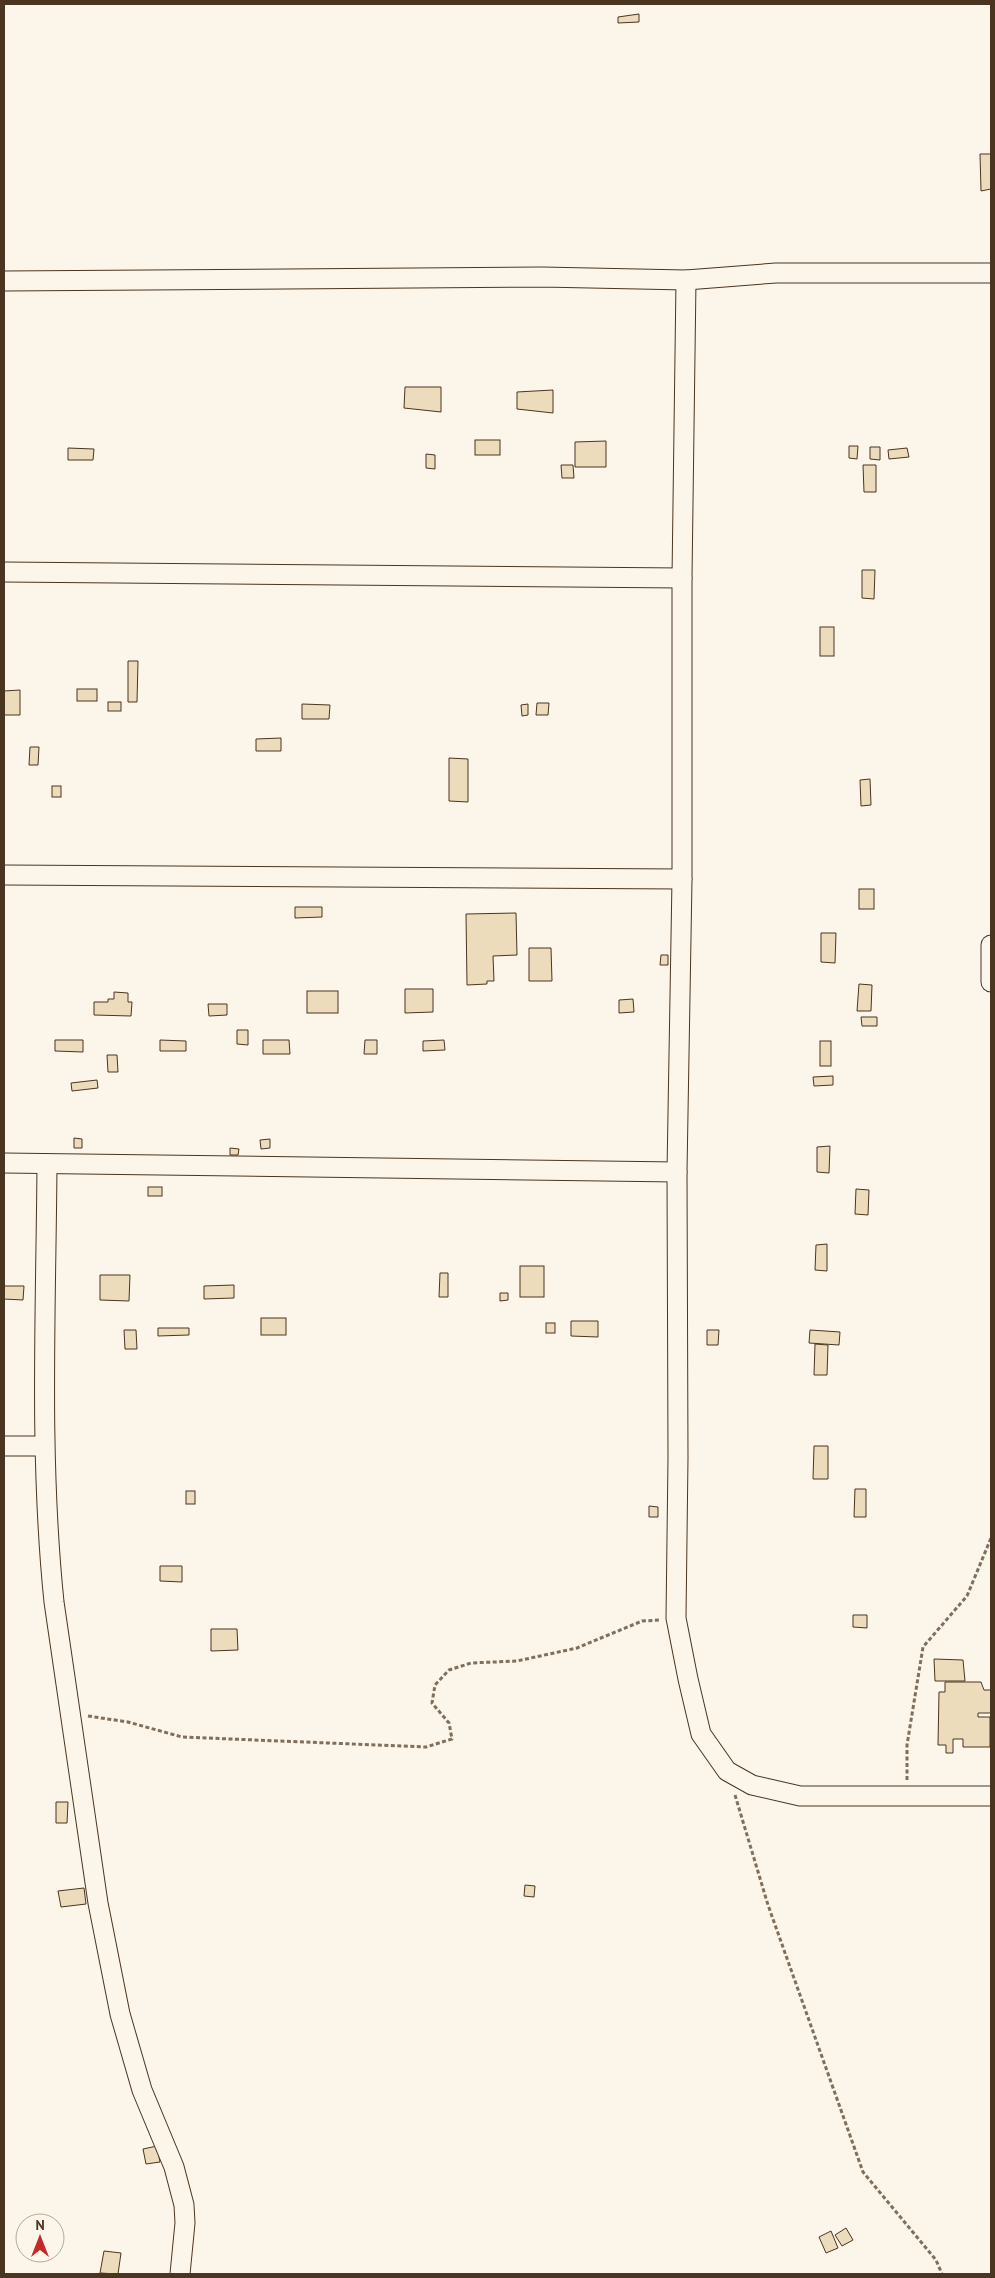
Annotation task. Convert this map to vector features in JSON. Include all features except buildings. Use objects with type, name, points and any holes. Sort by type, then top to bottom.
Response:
[{"type":"street","points":[[4,281],[542,277],[686,280],[776,273],[991,274]]},
{"type":"street","points":[[686,280],[682,578],[682,879],[677,1172],[678,1458],[676,1618],[701,1734],[727,1770],[752,1785],[800,1796],[991,1796]]},
{"type":"street","points":[[4,572],[682,578]]},
{"type":"street","points":[[4,875],[682,879]]},
{"type":"street","points":[[991,945],[991,982]]},
{"type":"street","points":[[4,1162],[677,1172]]},
{"type":"street","points":[[47,1164],[44,1446],[51,1574],[98,1903],[120,2014],[142,2090],[176,2174],[184,2205],[185,2223],[180,2274]]},
{"type":"street","points":[[4,1446],[44,1446]]},
{"type":"path","points":[[906,1796],[907,1745],[923,1647],[967,1596],[991,1538]]},
{"type":"path","points":[[70,1713],[128,1722],[182,1737],[426,1748],[452,1739],[449,1723],[432,1703],[435,1685],[449,1670],[471,1663],[517,1662],[577,1648],[642,1621],[676,1618]]},
{"type":"path","points":[[727,1770],[768,1905],[863,2172],[936,2260],[942,2274]]}]
